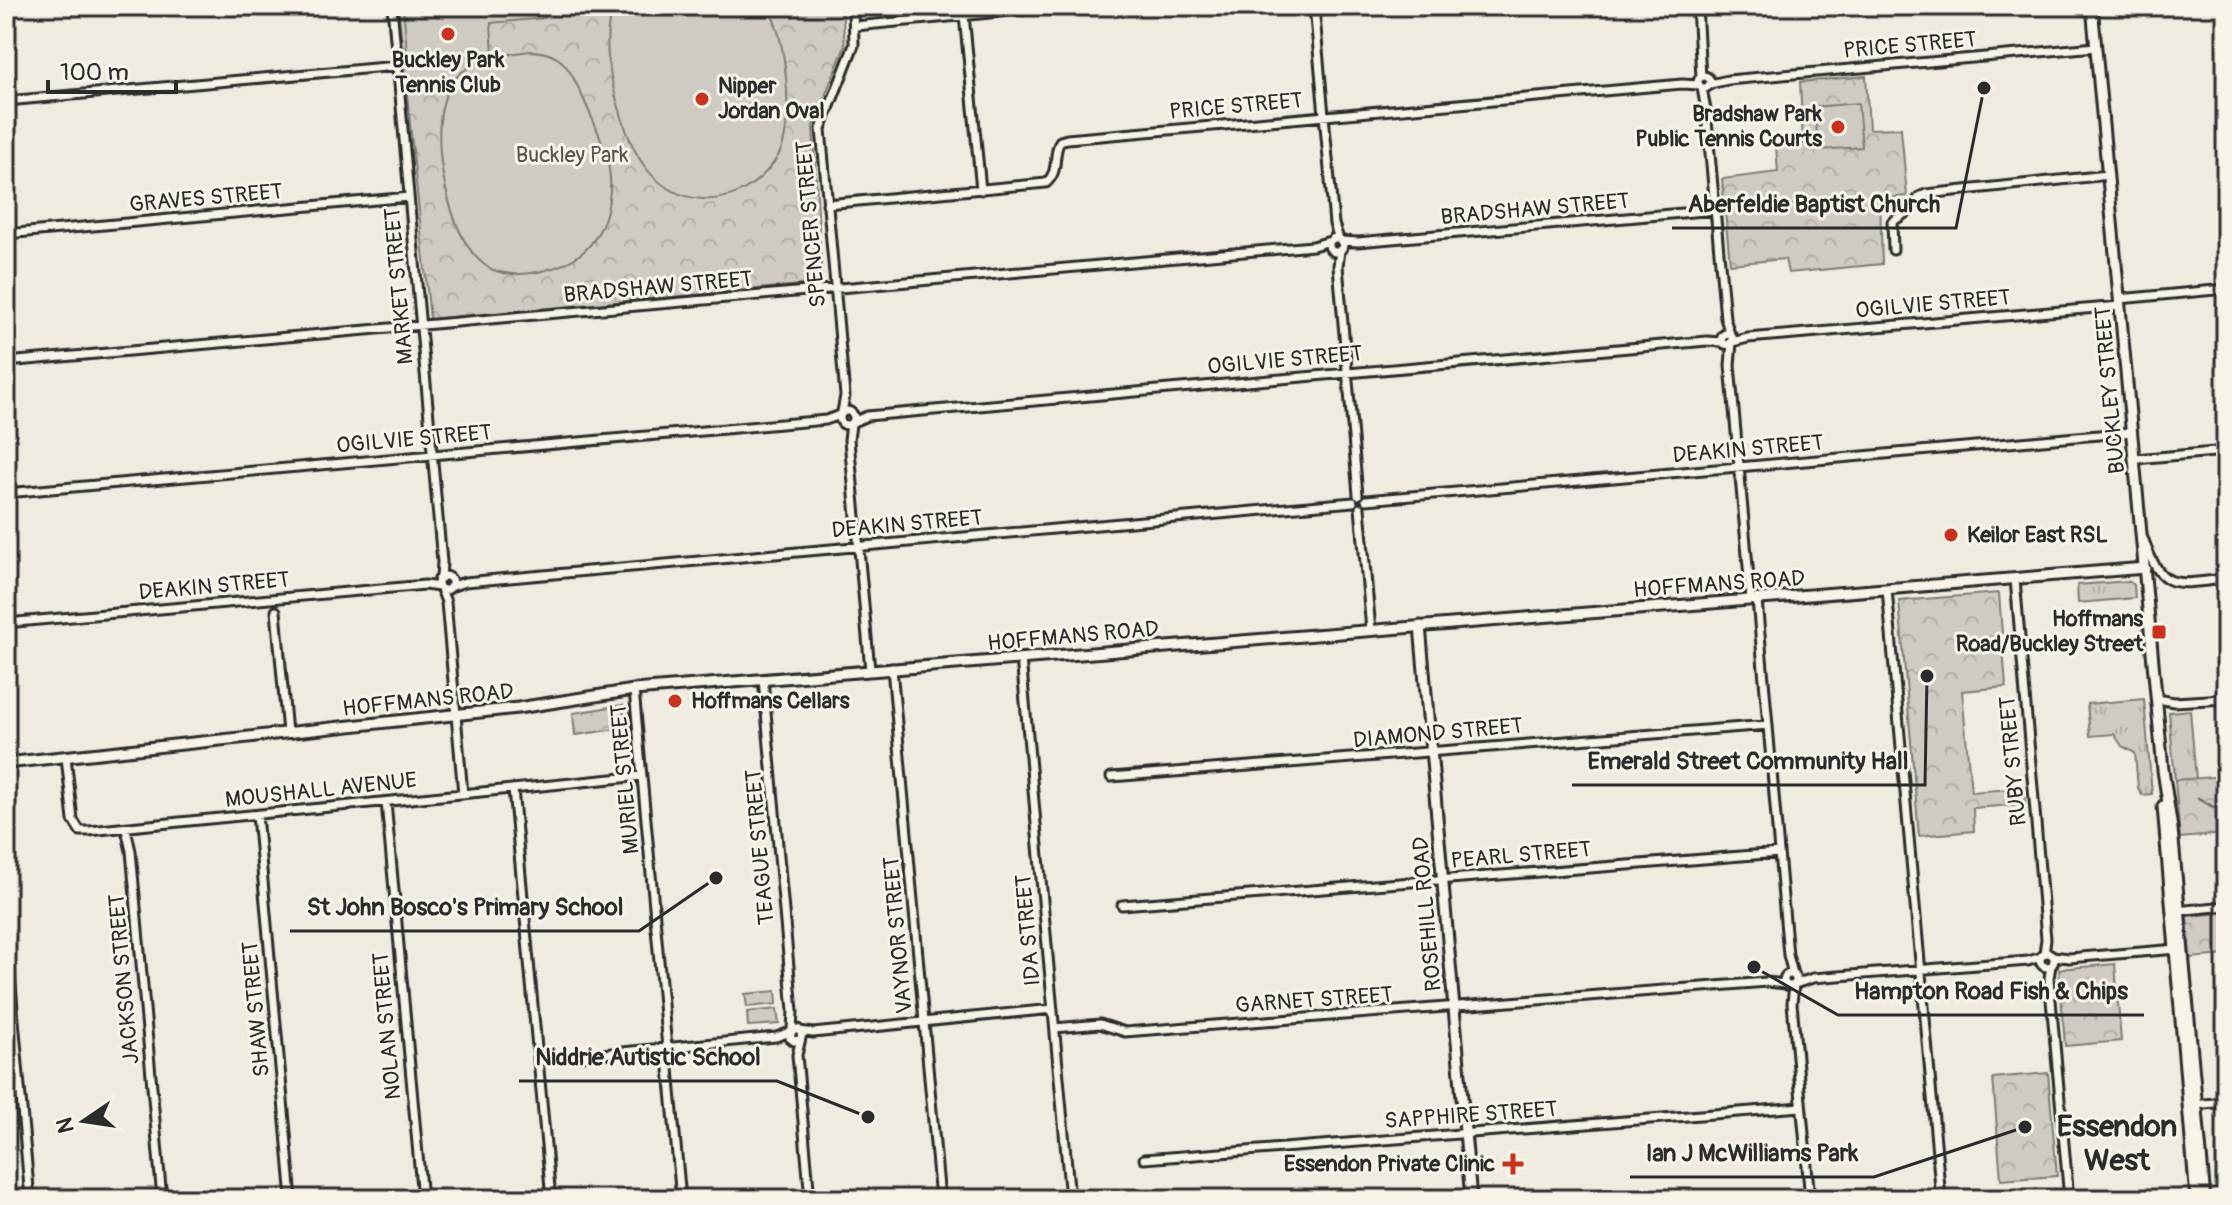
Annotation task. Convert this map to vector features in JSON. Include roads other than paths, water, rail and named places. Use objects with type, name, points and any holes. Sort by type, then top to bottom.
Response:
[{"type":"main road","name":"BUCKLEY STREET","points":[[2092,6],[2156,699],[2172,829],[2196,1199]]},
{"type":"main road","name":"HOFFMANS ROAD","points":[[6,763],[456,715],[634,690],[2145,568]]},
{"type":"main road","name":"ROSEHILL ROAD","points":[[1420,626],[1471,1199]]},
{"type":"main road","name":"BUCKLEY STREET","points":[[2192,1106],[2205,1199]]},
{"type":"street","name":"MARKET STREET","points":[[392,6],[463,794]]},
{"type":"street","name":"SPENCER STREET","points":[[853,6],[854,45],[821,129],[870,670]]},
{"type":"street","points":[[855,26],[1064,6]]},
{"type":"street","points":[[1314,6],[1347,373],[1354,506],[1360,508],[1366,505],[1364,497],[1355,498]]},
{"type":"street","points":[[1697,6],[1738,468],[1768,725],[1810,1199]]},
{"type":"street","points":[[964,15],[981,190]]},
{"type":"street","name":"PRICE STREET","points":[[827,204],[1046,183],[1053,177],[1057,165],[1056,149],[1060,141],[1067,139],[2096,47]]},
{"type":"street","points":[[6,101],[397,66]]},
{"type":"street","points":[[1893,250],[1892,222],[1913,208],[1919,197],[1926,194],[2108,175]]},
{"type":"street","name":"GRAVES STREET","points":[[6,234],[409,197]]},
{"type":"street","name":"BRADSHAW STREET","points":[[6,362],[1715,210]]},
{"type":"street","name":"OGILVIE STREET","points":[[6,493],[1748,338],[2226,289]]},
{"type":"street","name":"DEAKIN STREET","points":[[1366,500],[2132,432]]},
{"type":"street","points":[[2135,459],[2226,451]]},
{"type":"street","name":"DEAKIN STREET","points":[[6,623],[858,547],[1355,498]]},
{"type":"street","points":[[1360,508],[1371,630]]},
{"type":"street","points":[[2142,534],[2157,571],[2167,580],[2226,579]]},
{"type":"street","name":"RUBY STREET","points":[[2015,579],[2069,1199]]},
{"type":"street","points":[[1887,589],[1941,1199]]},
{"type":"street","points":[[276,611],[287,733]]},
{"type":"street","name":"IDA STREET","points":[[1021,658],[1070,1199]]},
{"type":"street","name":"VAYNOR STREET","points":[[892,668],[940,1199]]},
{"type":"street","name":"TEAGUE STREET","points":[[763,679],[810,1199]]},
{"type":"street","name":"MURIEL STREET","points":[[634,690],[681,1199]]},
{"type":"street","points":[[2156,699],[2226,699]]},
{"type":"street","name":"DIAMOND STREET","points":[[1111,777],[1768,725]]},
{"type":"street","name":"MOUSHALL AVENUE","points":[[66,757],[75,827],[80,831],[129,829],[642,776]]},
{"type":"street","points":[[513,789],[551,1199]]},
{"type":"street","name":"NOLAN STREET","points":[[386,802],[422,1199]]},
{"type":"street","name":"SHAW STREET","points":[[257,815],[292,1199]]},
{"type":"street","name":"JACKSON STREET","points":[[129,829],[162,1199]]},
{"type":"street","name":"PEARL STREET","points":[[1122,905],[1779,853]]},
{"type":"street","points":[[2175,911],[2226,906]]},
{"type":"street","points":[[6,930],[30,1199]]},
{"type":"street","name":"GARNET STREET","points":[[1055,1028],[1100,1024],[1125,1032],[2178,949]]},
{"type":"street","points":[[540,1060],[1053,1009]]},
{"type":"street","points":[[2192,1106],[2226,1102]]},
{"type":"street","name":"SAPPHIRE STREET","points":[[1144,1159],[1801,1107]]},
{"type":"waterway","points":[[2198,798],[2215,808],[2226,809]]},
{"type":"place","name":"Buckley Park Tennis Club","points":[[448,34]]},
{"type":"place","name":"Aberfeldie Baptist Church","points":[[1984,88]]},
{"type":"place","name":"Nipper Jordan Oval","points":[[702,99]]},
{"type":"place","name":"Bradshaw Park Public Tennis Courts","points":[[1838,127]]},
{"type":"place","name":"Keilor East RSL","points":[[1951,535]]},
{"type":"place","name":"Hoffmans Road/Buckley Street","points":[[2159,632]]},
{"type":"place","name":"Emerald Street Community Hall","points":[[1927,676]]},
{"type":"place","name":"Hoffmans Cellars","points":[[675,701]]},
{"type":"place","name":"St John Bosco's Primary School","points":[[716,878]]},
{"type":"place","name":"Hampton Road Fish & Chips","points":[[1754,967]]},
{"type":"place","name":"Niddrie Autistic School","points":[[868,1117]]},
{"type":"place","name":"Ian J McWilliams Park","points":[[2025,1127]]},
{"type":"place","name":"Essendon Private Clinic","points":[[1513,1164]]},
{"type":"district","name":"Essendon West","points":[[2117,1143]]},
{"type":"park label","name":"Buckley Park","points":[[572,155]]}]
